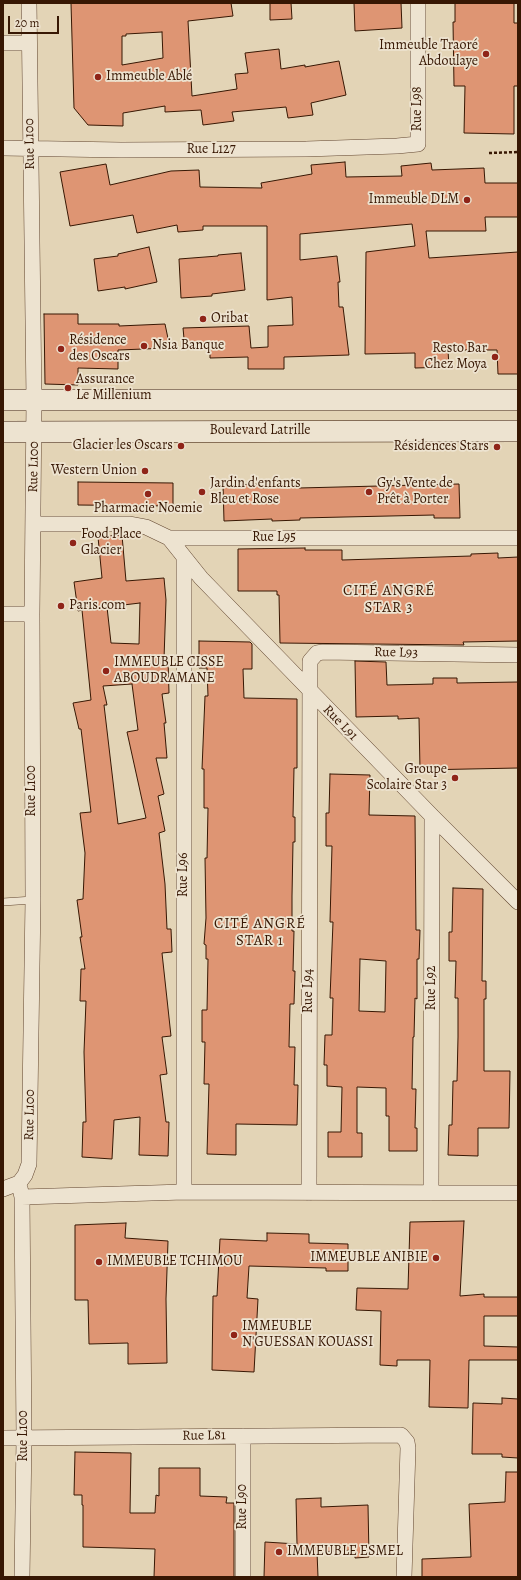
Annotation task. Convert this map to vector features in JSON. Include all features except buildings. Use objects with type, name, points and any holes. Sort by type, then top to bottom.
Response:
[{"type":"main road","points":[[3,400],[518,400]]},
{"type":"main road","name":"Boulevard Latrille","points":[[3,432],[518,431]]},
{"type":"street","name":"Rue L100","points":[[22,1577],[24,1438],[21,1190],[30,1164],[33,900],[32,614],[34,400],[29,3]]},
{"type":"street","name":"Rue L98","points":[[418,3],[418,144]]},
{"type":"street","points":[[3,43],[29,43]]},
{"type":"street","name":"Rue L127","points":[[3,148],[121,150],[306,149],[418,144]]},
{"type":"street","name":"Rue L95","points":[[33,524],[130,524],[146,527],[169,538],[518,538]]},
{"type":"street","name":"Rue L91","points":[[169,538],[201,578],[432,816],[518,902]]},
{"type":"street","name":"Rue L96","points":[[184,558],[184,1192]]},
{"type":"street","points":[[3,614],[32,614]]},
{"type":"street","name":"Rue L93","points":[[311,692],[310,661],[313,656],[323,652],[518,655]]},
{"type":"street","name":"Rue L94","points":[[308,1193],[311,692]]},
{"type":"street","name":"Rue L92","points":[[432,816],[432,1193]]},
{"type":"street","points":[[3,1189],[308,1193],[518,1193]]},
{"type":"street","name":"Rue L81","points":[[3,1438],[401,1435],[404,1437],[408,1448],[404,1577]]},
{"type":"street","name":"Rue L90","points":[[243,1577],[244,1436]]},
{"type":"lane","points":[[3,902],[33,900]]},
{"type":"path","points":[[489,153],[518,152]]},
{"type":"place","name":"Immeuble Traoré Abdoulaye","points":[[486,54]]},
{"type":"place","name":"Immeuble Ablé","points":[[98,77]]},
{"type":"place","name":"Immeuble DLM","points":[[467,200]]},
{"type":"place","name":"Oribat","points":[[203,319]]},
{"type":"place","name":"Nsia Banque","points":[[144,346]]},
{"type":"place","name":"Résidence des Oscars","points":[[61,349]]},
{"type":"place","name":"Resto Bar Chez Moya","points":[[495,357]]},
{"type":"place","name":"Assurance Le Millenium","points":[[68,388]]},
{"type":"place","name":"Glacier les Oscars","points":[[181,446]]},
{"type":"place","name":"Résidences Stars","points":[[497,447]]},
{"type":"place","name":"Western Union","points":[[145,471]]},
{"type":"place","name":"Jardin d'enfants Bleu et Rose","points":[[202,492]]},
{"type":"place","name":"Gy's Vente de Prêt à Porter","points":[[369,492]]},
{"type":"place","name":"Pharmacie Noemie","points":[[148,494]]},
{"type":"place","name":"Food Place Glacier","points":[[73,543]]},
{"type":"place","name":"Paris.com","points":[[61,606]]},
{"type":"place","name":"IMMEUBLE CISSE ABOUDRAMANE","points":[[106,671]]},
{"type":"place","name":"Groupe Scolaire Star 3","points":[[455,778]]},
{"type":"place","name":"IMMEUBLE ANIBIE","points":[[436,1258]]},
{"type":"place","name":"IMMEUBLE TCHIMOU","points":[[99,1262]]},
{"type":"place","name":"IMMEUBLE N'GUESSAN KOUASSI","points":[[234,1335]]},
{"type":"place","name":"IMMEUBLE ESMEL","points":[[279,1552]]},
{"type":"district","name":"CITÉ ANGRÉ STAR 3","points":[[389,600]]},
{"type":"district","name":"CITÉ ANGRÉ STAR 1","points":[[260,932]]}]
